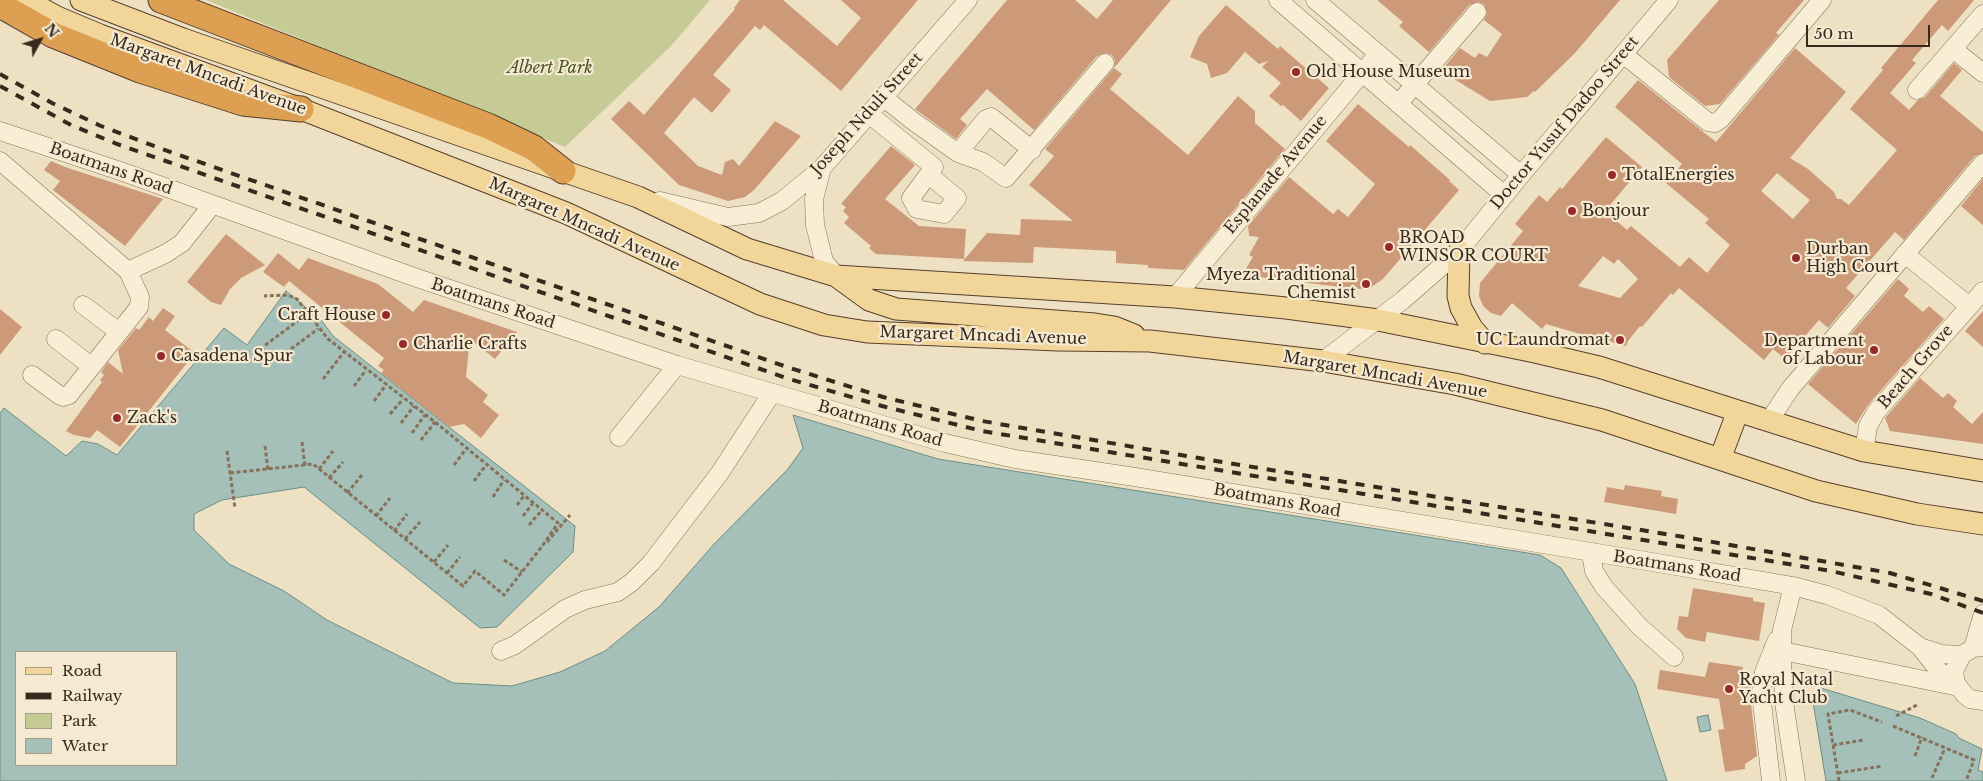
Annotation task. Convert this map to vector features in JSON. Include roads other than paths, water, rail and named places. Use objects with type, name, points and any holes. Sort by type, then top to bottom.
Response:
[{"type":"highway","points":[[161,0],[488,126],[534,148],[563,171]]},
{"type":"highway","points":[[0,5],[54,36],[140,70],[243,103],[302,109]]},
{"type":"main road","name":"Margaret Mncadi Avenue","points":[[26,0],[57,17],[92,31],[302,109],[566,213],[760,304],[824,325],[867,332],[1058,340],[1150,341],[1323,361],[1455,384],[1602,420],[1816,492],[1917,514],[1974,522]]},
{"type":"main road","name":"Margaret Mncadi Avenue","points":[[81,0],[183,39],[638,197],[747,249],[836,276],[1175,297],[1286,308],[1378,320],[1599,367],[1864,451],[1983,471]]},
{"type":"main road","points":[[1459,251],[1458,296],[1461,308],[1472,328],[1485,343]]},
{"type":"main road","points":[[836,276],[869,300],[896,309],[1095,324],[1114,327],[1150,341]]},
{"type":"main road","points":[[1720,460],[1738,411]]},
{"type":"main road","points":[[1974,522],[1983,542]]},
{"type":"street","name":"Joseph Nduli Street","points":[[638,197],[728,218],[759,213],[782,201],[822,168],[968,0]]},
{"type":"street","points":[[1278,0],[1504,195]]},
{"type":"street","points":[[1315,0],[1520,175]]},
{"type":"street","name":"Doctor Yusuf Dadoo Street","points":[[1323,361],[1378,320],[1459,251],[1520,175],[1669,0]]},
{"type":"street","points":[[1623,54],[1708,122],[1714,123],[1720,119],[1822,0]]},
{"type":"street","points":[[1398,104],[1476,12]]},
{"type":"street","points":[[1917,90],[1983,14]]},
{"type":"street","points":[[1953,48],[1983,73]]},
{"type":"street","name":"Esplanade Avenue","points":[[1175,297],[1378,54]]},
{"type":"street","points":[[883,97],[912,121],[958,153],[983,162],[1006,178],[1105,63]]},
{"type":"street","points":[[869,114],[934,167],[928,174]]},
{"type":"street","points":[[958,153],[986,119],[991,117],[1032,150]]},
{"type":"street","name":"Boatmans Road","points":[[0,131],[122,172],[414,277],[677,365],[946,443],[1015,459],[1135,476],[1793,586],[1827,595],[1879,615],[1920,647]]},
{"type":"street","points":[[0,161],[128,271],[140,302],[66,397],[59,395],[32,374]]},
{"type":"street","points":[[1769,421],[1784,396],[1983,163]]},
{"type":"street","points":[[822,168],[814,199],[815,225],[824,261],[836,276]]},
{"type":"street","points":[[128,271],[165,254],[182,243],[212,205]]},
{"type":"street","points":[[1905,254],[1969,306]]},
{"type":"street","name":"Beach Grove","points":[[1864,451],[1868,426],[1876,412],[1983,291]]},
{"type":"street","points":[[83,305],[118,332]]},
{"type":"street","points":[[56,339],[92,366]]},
{"type":"street","points":[[619,438],[677,365]]},
{"type":"street","points":[[502,651],[515,645],[565,609],[584,600],[618,592],[632,582],[651,563],[719,474],[772,393]]},
{"type":"street","points":[[1591,553],[1594,571],[1604,587],[1639,626],[1674,657]]},
{"type":"street","points":[[1771,781],[1761,694],[1764,672],[1777,650],[1793,586]]},
{"type":"street","points":[[1957,684],[1954,671],[1973,650],[1983,614]]},
{"type":"street","points":[[1920,647],[1942,654],[1973,650]]},
{"type":"street","points":[[1920,647],[1939,671],[1957,684],[1970,699],[1983,701]]},
{"type":"street","points":[[1777,650],[1957,684]]},
{"type":"street","points":[[1777,650],[1796,781]]},
{"type":"water","points":[[286,291],[322,321],[333,336],[575,526],[573,552],[497,627],[480,628],[304,487],[222,500],[194,514],[194,530],[229,564],[284,591],[327,620],[453,683],[512,686],[560,672],[605,651],[659,607],[715,543],[788,469],[803,448],[793,415],[938,459],[1540,555],[1561,568],[1635,684],[1667,781],[0,781],[0,413],[4,408],[66,456],[82,441],[98,444],[117,455],[224,328],[247,345]]},
{"type":"water","points":[[1821,688],[1920,718],[1956,734],[1959,738],[1982,749],[1978,770],[1983,772],[1983,781],[1826,781],[1812,696]]},
{"type":"water","points":[[1708,715],[1711,730],[1700,732],[1697,717]]},
{"type":"railway","points":[[0,74],[52,103],[101,126],[162,149],[787,367],[883,397],[982,421],[1890,573],[1983,601]]},
{"type":"railway","points":[[0,86],[71,125],[117,144],[786,378],[882,406],[982,431],[1831,571],[1931,594],[1983,613]]},
{"type":"place","name":"Old House Museum","points":[[1296,72]]},
{"type":"place","name":"TotalEnergies","points":[[1612,175]]},
{"type":"place","name":"Bonjour","points":[[1572,211]]},
{"type":"place","name":"BROAD WINSOR COURT","points":[[1389,247]]},
{"type":"place","name":"Durban High Court","points":[[1796,258]]},
{"type":"place","name":"Myeza Traditional Chemist","points":[[1366,284]]},
{"type":"place","name":"Craft House","points":[[386,315]]},
{"type":"place","name":"UC Laundromat","points":[[1620,340]]},
{"type":"place","name":"Charlie Crafts","points":[[403,344]]},
{"type":"place","name":"Department of Labour","points":[[1874,350]]},
{"type":"place","name":"Casadena Spur","points":[[161,356]]},
{"type":"place","name":"Zack's","points":[[117,418]]},
{"type":"place","name":"Royal Natal Yacht Club","points":[[1729,689]]},
{"type":"park label","name":"Albert Park","points":[[550,68]]}]
